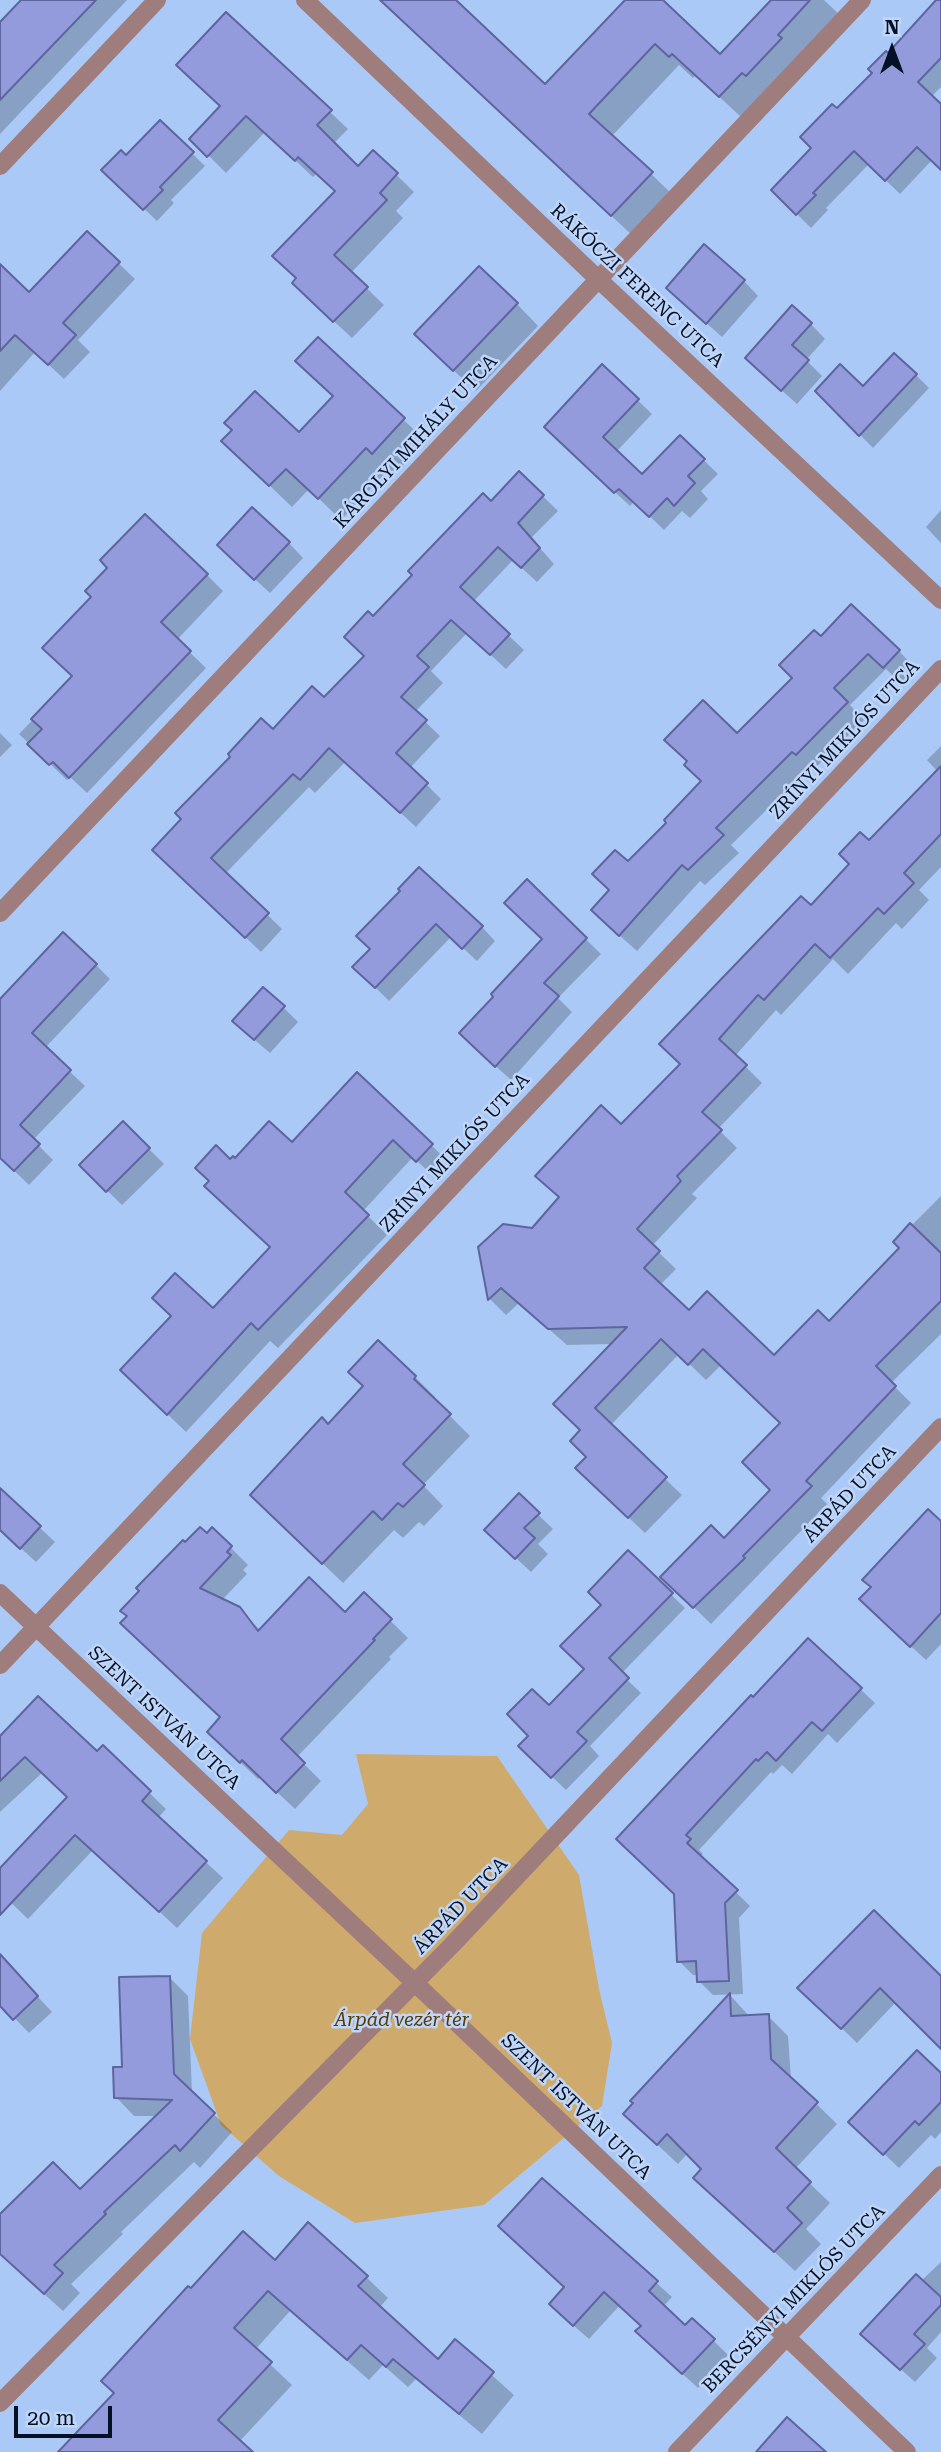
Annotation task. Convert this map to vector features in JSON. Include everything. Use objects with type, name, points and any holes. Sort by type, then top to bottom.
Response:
[{"type":"street","points":[[0,166],[157,0]]},
{"type":"street","name":"RÁKÓCZI FERENC UTCA","points":[[305,0],[941,600]]},
{"type":"street","name":"KÁROLYI MIHÁLY UTCA","points":[[0,913],[862,0]]},
{"type":"street","name":"ZRÍNYI MIKLÓS UTCA","points":[[0,1665],[941,669]]},
{"type":"street","name":"ÁRPÁD UTCA","points":[[0,2403],[562,1831],[941,1427]]},
{"type":"street","name":"SZENT ISTVÁN UTCA","points":[[0,1593],[415,1983],[907,2452]]},
{"type":"street","name":"BERCSÉNYI MIKLÓS UTCA","points":[[677,2452],[941,2175]]},
{"type":"green space","name":"Árpád vezér tér","points":[[356,1754],[497,1756],[579,1875],[599,1989],[612,2043],[602,2106],[484,2205],[355,2223],[279,2176],[221,2125],[190,2039],[202,1933],[289,1830],[342,1835],[368,1804]]},
{"type":"building","points":[[21,0],[96,0],[0,100],[0,22]]},
{"type":"building","points":[[380,0],[456,0],[545,84],[625,0],[663,0],[720,54],[771,0],[810,0],[778,35],[782,38],[746,76],[742,73],[719,97],[672,54],[669,57],[655,44],[589,114],[653,172],[611,216]]},
{"type":"building","points":[[936,0],[941,0],[941,58],[918,82],[941,104],[941,170],[917,147],[885,181],[854,151],[813,193],[816,195],[796,215],[771,190],[811,148],[800,137],[832,104],[837,108],[872,73],[868,69],[886,51],[888,53]]},
{"type":"building","points":[[226,12],[332,110],[317,125],[358,166],[373,150],[398,173],[380,193],[387,200],[334,255],[368,287],[333,322],[292,283],[296,278],[272,256],[335,191],[298,157],[295,161],[246,116],[207,157],[189,139],[220,106],[176,65]]},
{"type":"building","points":[[160,120],[194,152],[160,187],[163,190],[143,210],[101,170],[121,150],[126,155]]},
{"type":"building","points":[[87,231],[120,262],[63,323],[76,335],[48,365],[15,335],[0,351],[0,264],[29,292]]},
{"type":"building","points":[[704,244],[745,280],[706,324],[666,288]]},
{"type":"building","points":[[479,266],[518,303],[453,371],[414,334]]},
{"type":"building","points":[[792,305],[812,323],[792,345],[809,360],[781,391],[745,358]]},
{"type":"building","points":[[318,337],[405,418],[372,454],[366,448],[318,499],[286,469],[269,486],[221,441],[232,430],[224,423],[255,391],[299,432],[333,396],[295,361]]},
{"type":"building","points":[[894,353],[917,374],[859,436],[815,391],[840,364],[863,386]]},
{"type":"building","points":[[602,364],[639,399],[603,437],[642,474],[680,435],[705,459],[688,476],[695,483],[674,506],[667,498],[649,517],[619,489],[614,493],[544,427]]},
{"type":"building","points":[[519,471],[544,495],[518,523],[540,548],[521,568],[498,547],[460,587],[510,634],[490,655],[451,620],[417,656],[429,667],[401,697],[427,720],[396,753],[428,783],[400,813],[329,748],[300,780],[293,774],[211,858],[269,913],[245,938],[152,850],[181,819],[175,813],[230,757],[228,754],[261,718],[273,729],[312,686],[324,697],[364,656],[344,637],[368,611],[373,616],[412,575],[408,571],[483,493],[491,501]]},
{"type":"building","points":[[252,507],[290,542],[254,580],[217,545]]},
{"type":"building","points":[[145,514],[208,574],[161,622],[191,651],[69,778],[53,762],[49,765],[27,744],[42,729],[31,719],[72,676],[42,648],[91,597],[85,591],[107,568],[100,560]]},
{"type":"building","points":[[851,604],[900,650],[883,668],[868,654],[834,688],[848,702],[796,755],[792,752],[716,828],[724,835],[688,870],[682,865],[619,936],[591,910],[609,890],[592,874],[615,850],[628,861],[666,823],[664,820],[701,781],[684,765],[687,761],[664,740],[703,700],[737,733],[792,678],[779,665],[814,630],[821,636]]},
{"type":"building","points":[[941,766],[941,834],[904,873],[914,883],[884,914],[878,908],[830,958],[815,944],[764,1000],[758,995],[719,1039],[747,1065],[702,1112],[722,1130],[677,1176],[681,1181],[637,1229],[660,1251],[644,1268],[689,1310],[707,1291],[774,1355],[818,1310],[829,1321],[899,1248],[893,1242],[910,1223],[941,1253],[941,1301],[876,1366],[896,1386],[806,1481],[812,1486],[743,1556],[745,1558],[693,1608],[660,1577],[711,1525],[724,1538],[770,1490],[742,1462],[780,1423],[703,1349],[688,1365],[661,1339],[595,1408],[667,1477],[628,1518],[575,1468],[586,1457],[570,1441],[580,1430],[553,1404],[627,1327],[548,1329],[501,1288],[488,1300],[478,1247],[503,1224],[532,1228],[559,1197],[535,1176],[601,1105],[621,1124],[680,1064],[659,1044],[801,896],[811,905],[849,864],[839,854],[860,832],[869,840]]},
{"type":"building","points":[[419,867],[483,926],[462,949],[436,924],[375,988],[352,967],[370,949],[356,936],[400,891],[398,889]]},
{"type":"building","points":[[527,879],[587,938],[544,983],[559,996],[495,1067],[459,1033],[542,939],[504,903]]},
{"type":"building","points":[[63,932],[97,964],[32,1033],[71,1070],[20,1125],[40,1144],[14,1171],[0,1158],[0,999]]},
{"type":"building","points":[[263,987],[285,1006],[254,1040],[232,1021]]},
{"type":"building","points":[[357,1072],[433,1144],[416,1162],[393,1140],[345,1192],[369,1215],[258,1330],[251,1323],[167,1415],[120,1370],[171,1316],[152,1298],[175,1273],[213,1308],[270,1247],[204,1186],[209,1181],[195,1168],[216,1145],[230,1159],[233,1156],[235,1158],[269,1121],[292,1142]]},
{"type":"building","points":[[123,1121],[150,1148],[106,1192],[79,1165]]},
{"type":"building","points":[[378,1340],[451,1414],[403,1464],[425,1485],[403,1507],[398,1503],[382,1520],[373,1511],[322,1564],[250,1495],[322,1417],[328,1424],[363,1386],[348,1372]]},
{"type":"building","points":[[0,1488],[41,1526],[20,1549],[0,1530]]},
{"type":"building","points":[[519,1493],[540,1513],[524,1528],[535,1538],[515,1559],[484,1530]]},
{"type":"building","points":[[928,1509],[941,1521],[941,1613],[910,1647],[859,1599],[871,1587],[862,1580]]},
{"type":"building","points":[[200,1527],[207,1533],[212,1527],[232,1546],[227,1552],[231,1555],[200,1588],[240,1607],[258,1631],[309,1577],[345,1612],[364,1592],[392,1619],[281,1739],[305,1763],[276,1793],[242,1760],[240,1763],[207,1732],[220,1717],[120,1623],[127,1616],[120,1611],[139,1591],[136,1588],[183,1540],[185,1542]]},
{"type":"building","points":[[628,1550],[673,1593],[609,1658],[629,1678],[577,1732],[587,1741],[551,1778],[518,1746],[528,1736],[507,1714],[532,1689],[549,1705],[584,1669],[560,1646],[601,1605],[588,1592]]},
{"type":"building","points":[[808,1638],[862,1688],[822,1731],[812,1722],[776,1761],[767,1752],[758,1761],[756,1759],[686,1835],[691,1839],[687,1843],[738,1890],[725,1903],[729,1981],[697,1982],[696,1961],[677,1962],[674,1894],[616,1839]]},
{"type":"building","points":[[38,1696],[97,1751],[103,1745],[151,1791],[142,1801],[207,1861],[159,1912],[75,1835],[0,1915],[0,1868],[67,1797],[25,1757],[0,1781],[0,1736]]},
{"type":"building","points":[[874,1910],[941,1976],[941,2049],[880,1988],[841,2029],[797,1988]]},
{"type":"building","points":[[0,1954],[38,1996],[13,2020],[0,2006]]},
{"type":"building","points":[[170,1976],[174,2074],[215,2113],[180,2151],[175,2145],[104,2212],[106,2214],[54,2265],[63,2273],[44,2294],[0,2254],[0,2214],[53,2162],[80,2189],[172,2100],[114,2098],[113,2067],[122,2067],[119,1977]]},
{"type":"building","points":[[730,1993],[731,2016],[769,2014],[771,2059],[818,2102],[776,2148],[811,2182],[787,2208],[802,2223],[774,2252],[693,2178],[701,2169],[667,2134],[657,2145],[623,2114],[633,2103],[630,2101]]},
{"type":"building","points":[[917,2050],[941,2073],[941,2102],[919,2125],[915,2121],[883,2155],[848,2122]]},
{"type":"building","points":[[542,2178],[658,2281],[649,2291],[685,2325],[692,2318],[715,2339],[682,2374],[635,2331],[641,2326],[604,2292],[573,2326],[549,2304],[564,2287],[498,2226]]},
{"type":"building","points":[[308,2222],[368,2276],[358,2286],[438,2359],[455,2339],[494,2372],[459,2414],[393,2359],[386,2367],[361,2345],[347,2360],[268,2291],[234,2328],[272,2362],[218,2420],[253,2452],[58,2452],[114,2393],[101,2381],[188,2286],[191,2288],[243,2231],[275,2260]]},
{"type":"building","points":[[916,2274],[941,2297],[941,2305],[914,2334],[925,2344],[900,2370],[860,2334]]},
{"type":"building","points":[[787,2417],[826,2452],[756,2452]]}]
